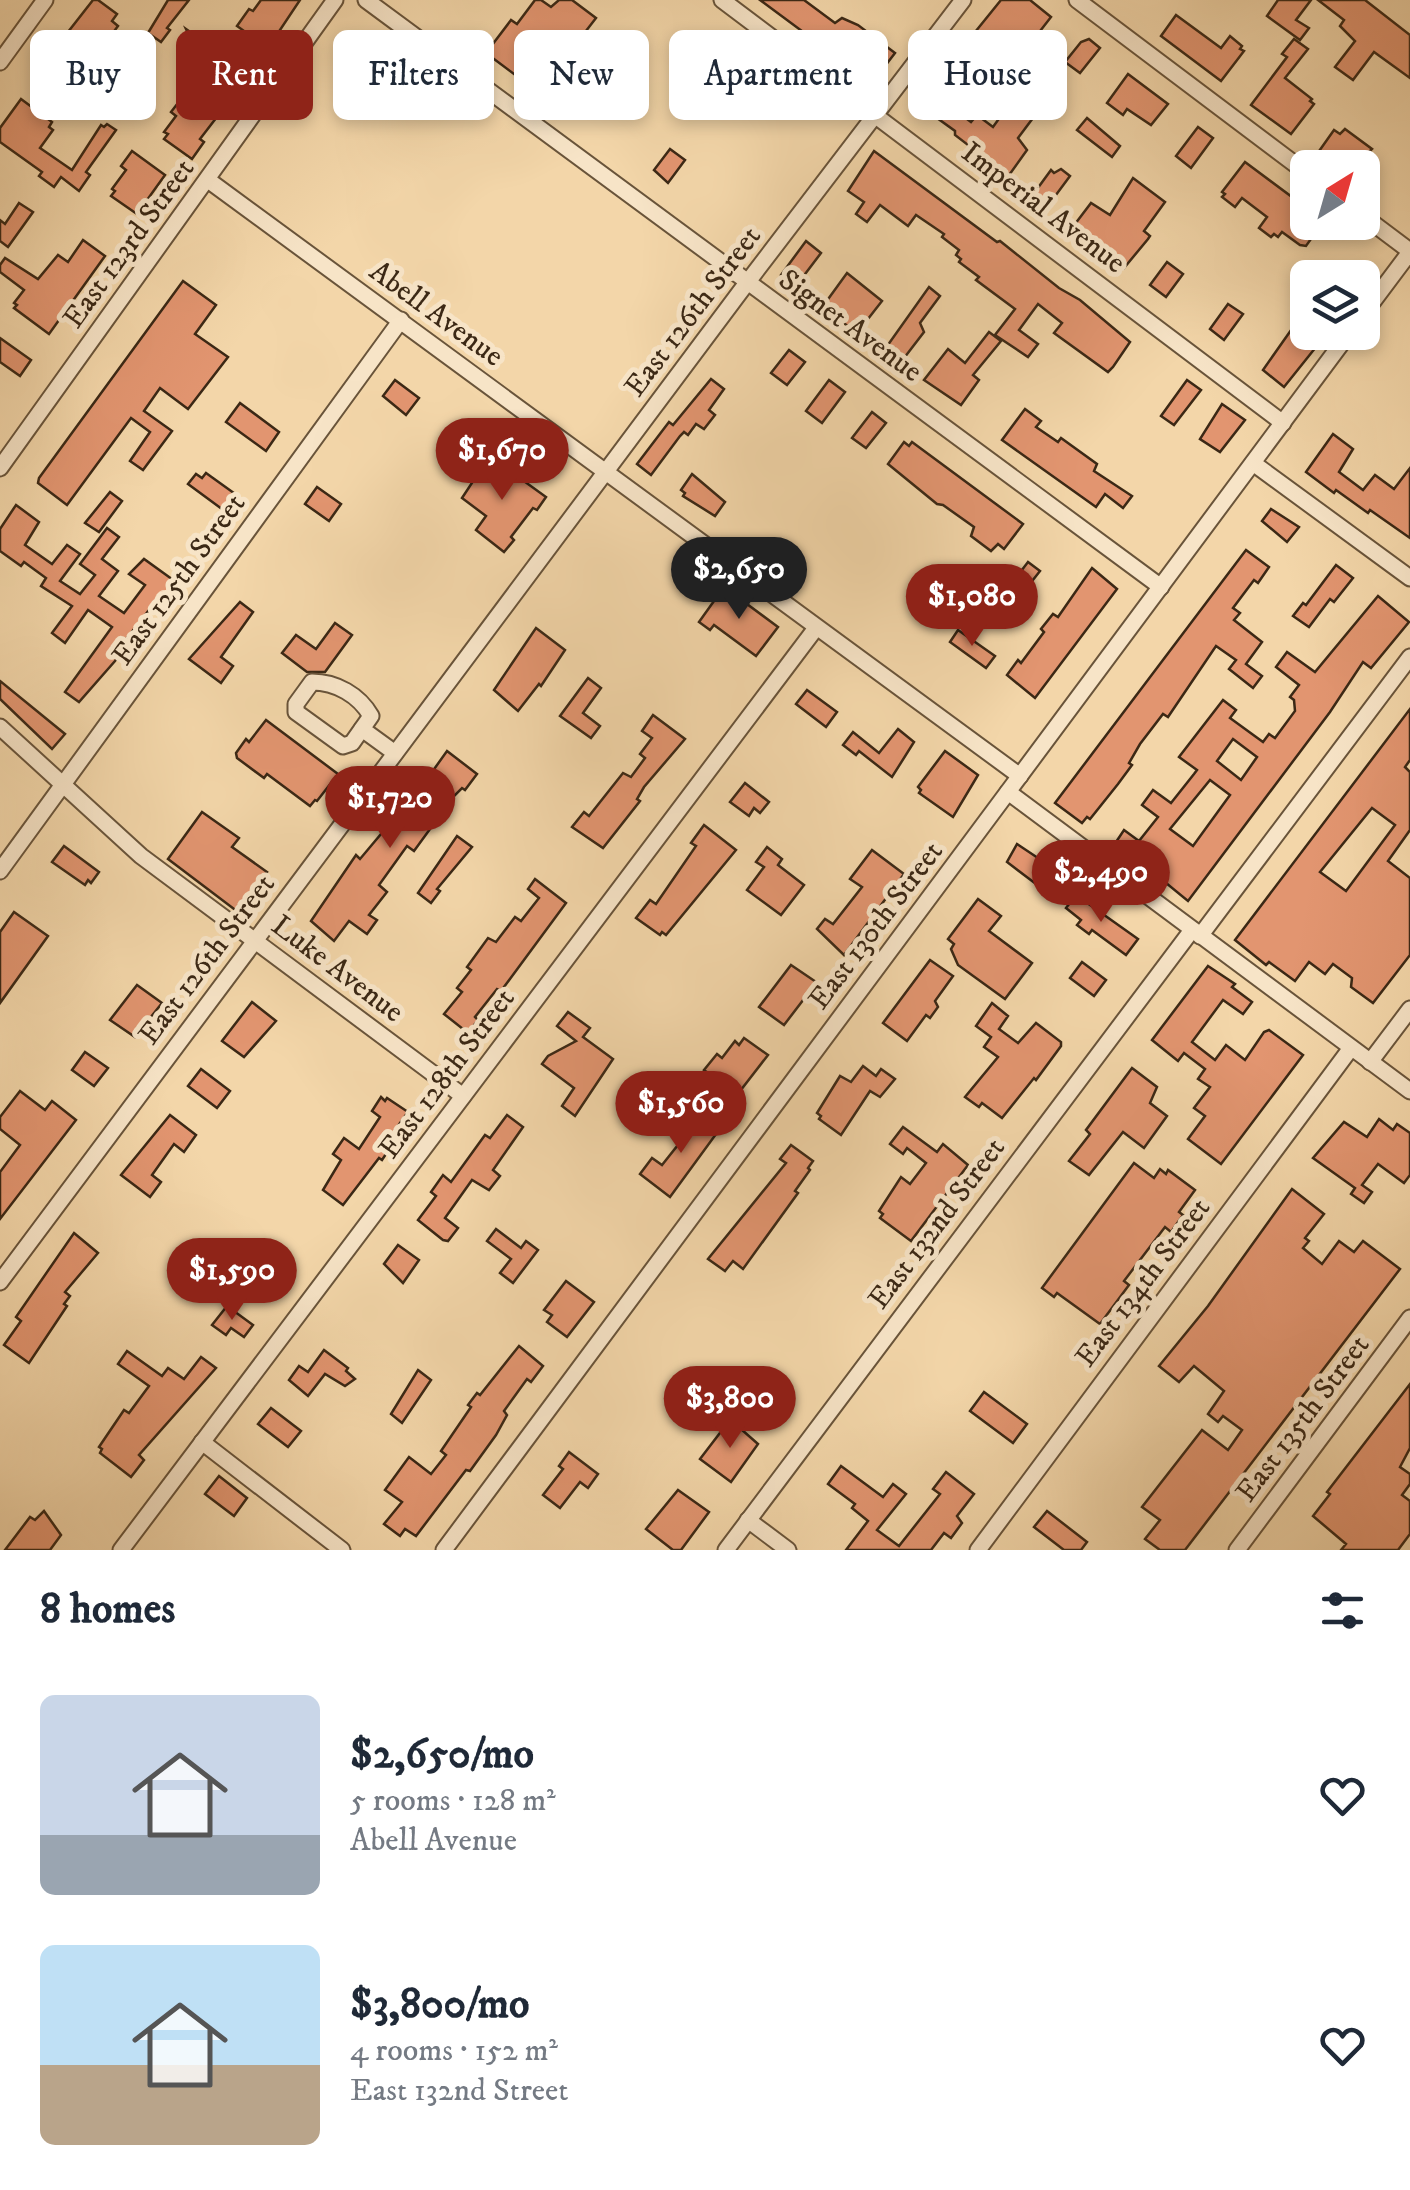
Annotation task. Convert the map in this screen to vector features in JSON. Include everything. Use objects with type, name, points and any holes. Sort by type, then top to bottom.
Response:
[{"type":"street","points":[[0,62],[46,0]]},
{"type":"street","name":"East 123rd Street","points":[[0,468],[335,0]]},
{"type":"street","name":"Signet Avenue","points":[[366,0],[1161,587]]},
{"type":"street","name":"Imperial Avenue","points":[[722,0],[763,30]]},
{"type":"street","name":"East 126th Street","points":[[888,96],[963,0]]},
{"type":"street","points":[[1077,0],[1290,160]]},
{"type":"street","name":"East 126th Street","points":[[0,1282],[870,120]]},
{"type":"street","name":"Imperial Avenue","points":[[884,120],[1283,423]]},
{"type":"street","name":"Abell Avenue","points":[[208,180],[1020,776]]},
{"type":"street","points":[[1380,230],[1410,252],[1380,292]]},
{"type":"street","name":"East 125th Street","points":[[0,871],[401,320]]},
{"type":"street","name":"East 130th Street","points":[[444,1550],[1337,350]]},
{"type":"street","points":[[1252,464],[1410,578]]},
{"type":"street","name":"East 128th Street","points":[[120,1550],[816,628]]},
{"type":"street","name":"East 132nd Street","points":[[726,1550],[1410,658]]},
{"type":"street","points":[[312,682],[332,682],[366,706],[371,716],[362,729],[344,746],[296,712],[296,704],[312,682]]},
{"type":"street","name":"Luke Avenue","points":[[0,727],[141,856],[463,1096]]},
{"type":"street","points":[[362,729],[395,753]]},
{"type":"street","points":[[1008,792],[1410,1092]]},
{"type":"street","points":[[1370,1062],[1410,1009]]},
{"type":"street","name":"East 134th Street","points":[[978,1550],[1351,1048]]},
{"type":"street","name":"East 135th Street","points":[[1238,1550],[1410,1318]]},
{"type":"street","points":[[202,1442],[342,1550]]},
{"type":"street","points":[[748,1520],[788,1550]]},
{"type":"building","points":[[93,0],[117,14],[112,21],[118,26],[115,30],[70,30]]},
{"type":"building","points":[[168,0],[189,0],[161,42],[156,39],[156,30],[150,30]]},
{"type":"building","points":[[261,0],[300,0],[280,30],[243,30],[237,26],[249,9],[253,11]]},
{"type":"building","points":[[535,0],[551,7],[559,0],[572,0],[596,18],[587,30],[514,30],[514,74],[494,59],[494,42],[511,20],[517,24]]},
{"type":"building","points":[[760,0],[804,0],[835,23],[842,18],[865,30],[800,30]]},
{"type":"building","points":[[1001,0],[1030,0],[1051,17],[1041,30],[977,30]]},
{"type":"building","points":[[1278,0],[1311,0],[1296,20],[1309,28],[1300,40],[1267,16]]},
{"type":"building","points":[[1318,0],[1365,0],[1410,35],[1410,78],[1374,52],[1353,80],[1335,67],[1355,41],[1340,26],[1344,20]]},
{"type":"building","points":[[1176,15],[1221,48],[1230,36],[1242,46],[1244,51],[1221,81],[1161,36]]},
{"type":"building","points":[[1089,39],[1100,48],[1080,73],[1067,60],[1081,42]]},
{"type":"building","points":[[1294,39],[1308,49],[1285,78],[1314,104],[1291,134],[1251,105],[1287,57],[1282,54]]},
{"type":"building","points":[[1128,74],[1168,104],[1151,125],[1127,109],[1123,115],[1107,103]]},
{"type":"building","points":[[21,99],[30,106],[30,120],[52,122],[49,127],[53,130],[40,148],[72,170],[101,125],[116,130],[86,172],[90,175],[79,191],[61,177],[54,187],[39,176],[42,172],[0,142],[0,128]]},
{"type":"building","points":[[176,116],[176,120],[215,120],[200,139],[204,142],[192,159],[164,139],[168,134],[164,132]]},
{"type":"building","points":[[1087,118],[1120,146],[1112,157],[1077,130]]},
{"type":"building","points":[[940,120],[984,120],[993,127],[998,120],[1032,120],[1018,138],[1027,150],[1007,178],[971,150]]},
{"type":"building","points":[[1198,127],[1213,138],[1191,168],[1176,156]]},
{"type":"building","points":[[1345,129],[1372,149],[1320,150],[1334,130],[1340,134]]},
{"type":"building","points":[[670,149],[685,160],[668,183],[654,170]]},
{"type":"building","points":[[132,151],[165,175],[137,214],[111,196],[126,170],[121,166]]},
{"type":"building","points":[[874,151],[1080,300],[1130,342],[1113,367],[1108,372],[1054,333],[1062,323],[1038,304],[1019,330],[1038,344],[1028,357],[995,335],[1015,309],[976,280],[979,277],[959,262],[959,250],[942,237],[944,234],[916,215],[908,226],[880,205],[867,222],[856,214],[864,202],[848,191]]},
{"type":"building","points":[[1245,162],[1290,196],[1290,238],[1282,232],[1271,237],[1259,228],[1267,217],[1242,198],[1235,207],[1222,197]]},
{"type":"building","points":[[1061,169],[1070,176],[1047,207],[1032,196],[1051,170],[1054,173]]},
{"type":"building","points":[[1133,178],[1165,202],[1144,231],[1150,236],[1124,268],[1072,228],[1091,203],[1110,215]]},
{"type":"building","points":[[19,203],[33,212],[8,247],[0,241],[0,220],[5,224]]},
{"type":"building","points":[[83,240],[105,256],[49,334],[14,308],[24,290],[0,272],[0,265],[5,258],[38,279],[58,255],[68,262]]},
{"type":"building","points":[[1293,240],[1310,240],[1306,246]]},
{"type":"building","points":[[806,241],[821,253],[796,286],[781,275]]},
{"type":"building","points":[[1167,262],[1183,274],[1166,297],[1150,285]]},
{"type":"building","points":[[847,273],[882,301],[857,333],[841,321],[845,316],[826,302]]},
{"type":"building","points":[[183,281],[216,305],[195,334],[228,357],[188,409],[160,388],[144,411],[172,431],[143,470],[130,461],[150,432],[131,418],[67,505],[38,483],[39,478]]},
{"type":"building","points":[[929,287],[940,296],[920,323],[924,332],[901,362],[885,349]]},
{"type":"building","points":[[1228,304],[1243,314],[1224,340],[1210,329]]},
{"type":"building","points":[[989,332],[1001,341],[973,375],[979,380],[961,405],[924,380],[948,349],[965,363]]},
{"type":"building","points":[[1290,332],[1290,350],[1314,350],[1284,387],[1263,370]]},
{"type":"building","points":[[0,338],[31,360],[20,376],[0,362]]},
{"type":"building","points":[[789,350],[805,362],[787,385],[771,373]]},
{"type":"building","points":[[711,379],[724,389],[709,410],[715,415],[704,429],[696,424],[688,435],[684,432],[651,475],[637,464],[669,422],[673,425]]},
{"type":"building","points":[[395,380],[419,398],[406,415],[383,396]]},
{"type":"building","points":[[829,380],[845,392],[822,423],[806,411]]},
{"type":"building","points":[[1187,380],[1201,390],[1174,425],[1161,416]]},
{"type":"building","points":[[240,403],[279,432],[266,451],[226,422]]},
{"type":"building","points":[[1222,404],[1245,420],[1220,452],[1200,439]]},
{"type":"building","points":[[1025,409],[1041,421],[1036,427],[1058,442],[1061,438],[1097,464],[1094,471],[1132,496],[1123,508],[1105,494],[1096,507],[1002,440]]},
{"type":"building","points":[[872,412],[886,423],[866,448],[852,438]]},
{"type":"building","points":[[1333,434],[1353,449],[1339,472],[1363,490],[1375,475],[1394,489],[1410,468],[1410,538],[1306,472]]},
{"type":"building","points":[[904,442],[909,446],[912,442],[1023,524],[1004,549],[998,544],[991,551],[971,536],[974,527],[937,504],[888,464]]},
{"type":"building","points":[[487,460],[546,497],[537,510],[533,508],[504,552],[476,530],[486,516],[462,498]]},
{"type":"building","points":[[206,473],[238,496],[226,512],[188,484],[196,474],[202,478]]},
{"type":"building","points":[[692,474],[725,502],[715,516],[683,496],[681,490]]},
{"type":"building","points":[[317,487],[341,504],[329,521],[305,504]]},
{"type":"building","points":[[110,492],[122,501],[99,532],[85,523]]},
{"type":"building","points":[[16,505],[39,522],[25,545],[52,564],[67,545],[80,554],[60,581],[80,594],[95,575],[80,564],[107,528],[119,537],[102,559],[118,571],[99,596],[124,613],[145,585],[129,574],[144,559],[176,582],[164,599],[160,596],[120,647],[123,650],[115,661],[79,702],[65,692],[112,627],[88,610],[65,643],[52,633],[72,606],[41,586],[46,578],[0,551],[0,529]]},
{"type":"building","points":[[1271,509],[1299,527],[1287,542],[1262,521]]},
{"type":"building","points":[[1246,550],[1269,567],[1233,608],[1240,613],[1234,620],[1262,642],[1246,664],[1262,676],[1253,688],[1229,669],[1236,660],[1216,646],[1168,717],[1163,714],[1140,744],[1129,763],[1132,765],[1118,784],[1090,819],[1087,817],[1082,823],[1055,803]]},
{"type":"building","points":[[1028,562],[1040,571],[1007,613],[996,604]]},
{"type":"building","points":[[1336,565],[1353,578],[1334,602],[1330,599],[1309,627],[1293,616]]},
{"type":"building","points":[[1092,568],[1117,589],[1035,698],[1007,675],[1018,660],[1021,663],[1053,614],[1058,617]]},
{"type":"building","points":[[724,587],[778,627],[756,656],[714,625],[710,630],[699,622]]},
{"type":"building","points":[[1378,596],[1409,622],[1371,668],[1363,662],[1188,901],[1116,842],[1124,830],[1139,841],[1158,817],[1142,805],[1153,790],[1171,803],[1194,774],[1197,770],[1179,757],[1223,700],[1236,710],[1230,718],[1263,742],[1269,734],[1275,738],[1295,711],[1290,697],[1299,685],[1276,667],[1287,652],[1315,672]],"holes":[[[1233,739],[1257,757],[1241,780],[1217,761]],[[1210,780],[1230,795],[1193,846],[1170,829]]]},
{"type":"building","points":[[240,602],[253,612],[221,657],[233,666],[221,683],[189,659]]},
{"type":"building","points":[[335,623],[352,635],[325,672],[307,672],[282,653],[296,635],[316,649]]},
{"type":"building","points":[[536,628],[565,650],[518,711],[494,690]]},
{"type":"building","points":[[958,630],[995,656],[986,668],[950,642]]},
{"type":"building","points":[[588,678],[601,688],[583,713],[600,726],[591,738],[560,716]]},
{"type":"building","points":[[0,681],[65,734],[52,749],[0,699]]},
{"type":"building","points":[[807,690],[837,712],[826,727],[796,704]]},
{"type":"building","points":[[1410,709],[1410,760],[1405,767],[1410,772],[1410,830],[1388,861],[1410,878],[1410,955],[1373,1003],[1351,987],[1352,978],[1333,964],[1325,974],[1309,962],[1295,981],[1269,962],[1266,965],[1235,940]],"holes":[[[1372,808],[1395,825],[1346,891],[1320,872]]]},
{"type":"building","points":[[653,715],[685,739],[644,787],[637,799],[640,801],[603,848],[572,827],[584,812],[589,816],[623,773],[631,777],[645,758],[640,754],[652,738],[642,731]]},
{"type":"building","points":[[266,720],[338,774],[310,806],[267,774],[264,778],[237,758],[236,753],[246,739],[249,742]]},
{"type":"building","points":[[898,729],[914,742],[892,777],[859,751],[856,755],[843,745],[853,732],[879,753]]},
{"type":"building","points":[[447,751],[477,774],[465,790],[462,788],[454,796],[414,851],[407,846],[379,885],[387,892],[369,915],[377,920],[367,934],[349,921],[334,941],[311,921],[356,855],[360,859],[397,815],[400,817]]},
{"type":"building","points":[[945,751],[978,775],[953,817],[919,793],[918,787]]},
{"type":"building","points":[[745,783],[769,802],[760,813],[754,808],[749,816],[730,802]]},
{"type":"building","points":[[202,812],[239,838],[232,847],[267,872],[238,912],[168,859]]},
{"type":"building","points":[[704,825],[736,850],[666,935],[660,935],[636,918],[650,900],[656,904],[696,846],[691,843]]},
{"type":"building","points":[[457,836],[472,847],[437,889],[440,891],[431,903],[418,893]]},
{"type":"building","points":[[1017,844],[1041,860],[1040,865],[1046,869],[1036,884],[1007,862]]},
{"type":"building","points":[[64,846],[99,872],[91,883],[88,880],[85,885],[52,862]]},
{"type":"building","points":[[767,847],[782,859],[778,865],[804,885],[781,915],[747,890],[764,867],[756,862]]},
{"type":"building","points":[[872,850],[904,874],[844,955],[817,929],[825,919],[833,924],[862,887],[850,879]]},
{"type":"building","points":[[535,879],[566,903],[501,991],[497,989],[475,1017],[478,1020],[468,1033],[444,1014],[462,992],[457,988],[471,970],[467,967],[488,938],[496,942],[515,917],[521,921],[539,898],[528,889]]},
{"type":"building","points":[[1076,895],[1138,939],[1126,955],[1092,930],[1089,934],[1077,925],[1081,920],[1066,908]]},
{"type":"building","points":[[978,899],[1001,916],[989,931],[1032,963],[1005,999],[958,965],[951,949],[954,944],[948,939]]},
{"type":"building","points":[[14,912],[48,936],[0,1003],[0,932]]},
{"type":"building","points":[[930,960],[953,976],[935,1001],[938,1007],[930,1018],[926,1015],[907,1041],[883,1023]]},
{"type":"building","points":[[1082,962],[1106,980],[1094,996],[1070,978]]},
{"type":"building","points":[[791,965],[822,986],[812,1000],[807,995],[784,1025],[759,1007]]},
{"type":"building","points":[[1208,966],[1235,984],[1232,987],[1252,1002],[1243,1014],[1223,1000],[1192,1042],[1215,1060],[1226,1045],[1245,1060],[1269,1030],[1303,1055],[1221,1164],[1188,1139],[1205,1116],[1194,1108],[1210,1087],[1198,1079],[1205,1069],[1184,1053],[1178,1061],[1152,1040]]},
{"type":"building","points":[[137,985],[162,1003],[135,1037],[110,1020]]},
{"type":"building","points":[[252,1002],[276,1021],[244,1057],[222,1041]]},
{"type":"building","points":[[992,1003],[1008,1016],[999,1029],[1018,1043],[1036,1023],[1061,1042],[1036,1080],[1002,1118],[982,1103],[979,1107],[965,1097],[998,1057],[984,1047],[991,1037],[976,1026]]},
{"type":"building","points":[[568,1012],[590,1028],[583,1037],[613,1059],[575,1116],[562,1106],[574,1088],[542,1064],[548,1056],[576,1041],[557,1026]]},
{"type":"building","points":[[744,1038],[768,1055],[737,1095],[704,1070],[717,1054],[722,1058],[735,1041],[739,1045]]},
{"type":"building","points":[[85,1052],[108,1068],[94,1086],[72,1070]]},
{"type":"building","points":[[863,1066],[876,1076],[881,1069],[895,1079],[880,1097],[870,1091],[841,1135],[819,1119],[817,1113],[840,1076],[851,1082]]},
{"type":"building","points":[[1132,1068],[1157,1087],[1150,1103],[1167,1116],[1144,1148],[1123,1132],[1089,1175],[1069,1161],[1090,1134],[1086,1130]]},
{"type":"building","points":[[201,1069],[230,1091],[217,1108],[188,1086]]},
{"type":"building","points":[[20,1091],[45,1110],[52,1101],[76,1120],[0,1219],[0,1172],[20,1145],[0,1129],[0,1117]]},
{"type":"building","points":[[381,1097],[408,1112],[387,1141],[392,1145],[382,1160],[379,1158],[343,1205],[323,1190],[341,1160],[333,1154],[344,1138],[359,1149],[380,1117],[372,1111]]},
{"type":"building","points":[[697,1112],[719,1130],[670,1197],[640,1174],[652,1158],[662,1165],[689,1131],[685,1127]]},
{"type":"building","points":[[170,1115],[196,1135],[184,1152],[174,1144],[152,1175],[161,1182],[150,1197],[121,1175]]},
{"type":"building","points":[[507,1115],[523,1127],[493,1170],[500,1176],[489,1190],[472,1180],[445,1218],[458,1228],[448,1241],[443,1240],[418,1220],[436,1196],[431,1192],[443,1175],[451,1182],[485,1135],[490,1138]]},
{"type":"building","points":[[1379,1119],[1393,1130],[1397,1124],[1410,1133],[1410,1175],[1404,1183],[1378,1164],[1362,1185],[1372,1192],[1364,1203],[1351,1194],[1355,1188],[1313,1158],[1344,1122],[1367,1137]]},
{"type":"building","points":[[903,1127],[937,1152],[943,1144],[968,1165],[911,1241],[880,1218],[883,1214],[879,1211],[901,1177],[910,1184],[926,1163],[907,1148],[903,1154],[890,1144]]},
{"type":"building","points":[[791,1145],[813,1161],[795,1191],[798,1193],[743,1269],[733,1261],[725,1271],[708,1259],[786,1163],[780,1159]]},
{"type":"building","points":[[1134,1163],[1154,1178],[1160,1169],[1166,1174],[1168,1170],[1195,1190],[1171,1232],[1165,1227],[1124,1281],[1129,1285],[1100,1324],[1057,1293],[1054,1297],[1042,1288]]},
{"type":"building","points":[[1292,1189],[1324,1214],[1305,1238],[1309,1241],[1303,1248],[1322,1264],[1339,1241],[1354,1252],[1363,1241],[1400,1269],[1185,1550],[1160,1550],[1145,1539],[1160,1520],[1142,1507],[1202,1430],[1228,1450],[1242,1430],[1223,1416],[1218,1422],[1208,1414],[1224,1391],[1194,1366],[1179,1382],[1159,1366],[1208,1306]]},
{"type":"building","points":[[496,1229],[521,1248],[526,1241],[538,1250],[513,1283],[500,1273],[511,1259],[487,1241]]},
{"type":"building","points":[[74,1233],[98,1253],[65,1292],[70,1296],[64,1304],[67,1306],[29,1363],[4,1345],[21,1321],[16,1317]]},
{"type":"building","points":[[398,1245],[419,1260],[403,1283],[384,1264]]},
{"type":"building","points":[[566,1281],[594,1302],[567,1337],[547,1322],[552,1315],[544,1310]]},
{"type":"building","points":[[227,1306],[253,1325],[244,1337],[231,1328],[226,1335],[212,1325]]},
{"type":"building","points":[[519,1346],[543,1366],[531,1382],[527,1379],[504,1411],[507,1415],[496,1435],[416,1536],[405,1529],[400,1536],[384,1524],[402,1502],[385,1490],[409,1457],[431,1474],[446,1455],[441,1451],[471,1407],[468,1405]]},
{"type":"building","points":[[324,1350],[348,1368],[346,1371],[355,1379],[345,1386],[325,1374],[308,1396],[289,1380],[299,1366],[308,1372]]},
{"type":"building","points":[[127,1351],[162,1376],[168,1368],[184,1379],[201,1357],[216,1368],[139,1455],[144,1460],[131,1477],[100,1453],[99,1447],[124,1410],[129,1413],[149,1386],[118,1364]]},
{"type":"building","points":[[418,1370],[431,1380],[402,1423],[391,1414]]},
{"type":"building","points":[[1410,1384],[1410,1448],[1400,1467],[1410,1474],[1410,1484],[1402,1495],[1410,1501],[1410,1534],[1398,1550],[1341,1550],[1346,1544],[1313,1516]]},
{"type":"building","points":[[984,1392],[1027,1424],[1013,1443],[970,1411]]},
{"type":"building","points":[[271,1408],[301,1431],[288,1447],[258,1424]]},
{"type":"building","points":[[733,1422],[758,1444],[731,1482],[700,1459]]},
{"type":"building","points":[[569,1452],[598,1474],[588,1488],[580,1482],[560,1508],[543,1495],[563,1469],[559,1466]]},
{"type":"building","points":[[841,1466],[883,1497],[893,1484],[906,1494],[877,1530],[899,1546],[940,1494],[933,1489],[946,1472],[974,1494],[957,1516],[962,1523],[951,1538],[944,1533],[931,1550],[846,1550],[868,1521],[852,1508],[855,1504],[828,1484]]},
{"type":"building","points":[[219,1476],[247,1498],[234,1516],[205,1494]]},
{"type":"building","points":[[678,1490],[709,1512],[681,1550],[673,1550],[646,1529]]},
{"type":"building","points":[[44,1511],[61,1535],[50,1550],[5,1550],[30,1517],[35,1520]]},
{"type":"building","points":[[1047,1511],[1087,1542],[1081,1550],[1064,1550],[1034,1527]]}]
